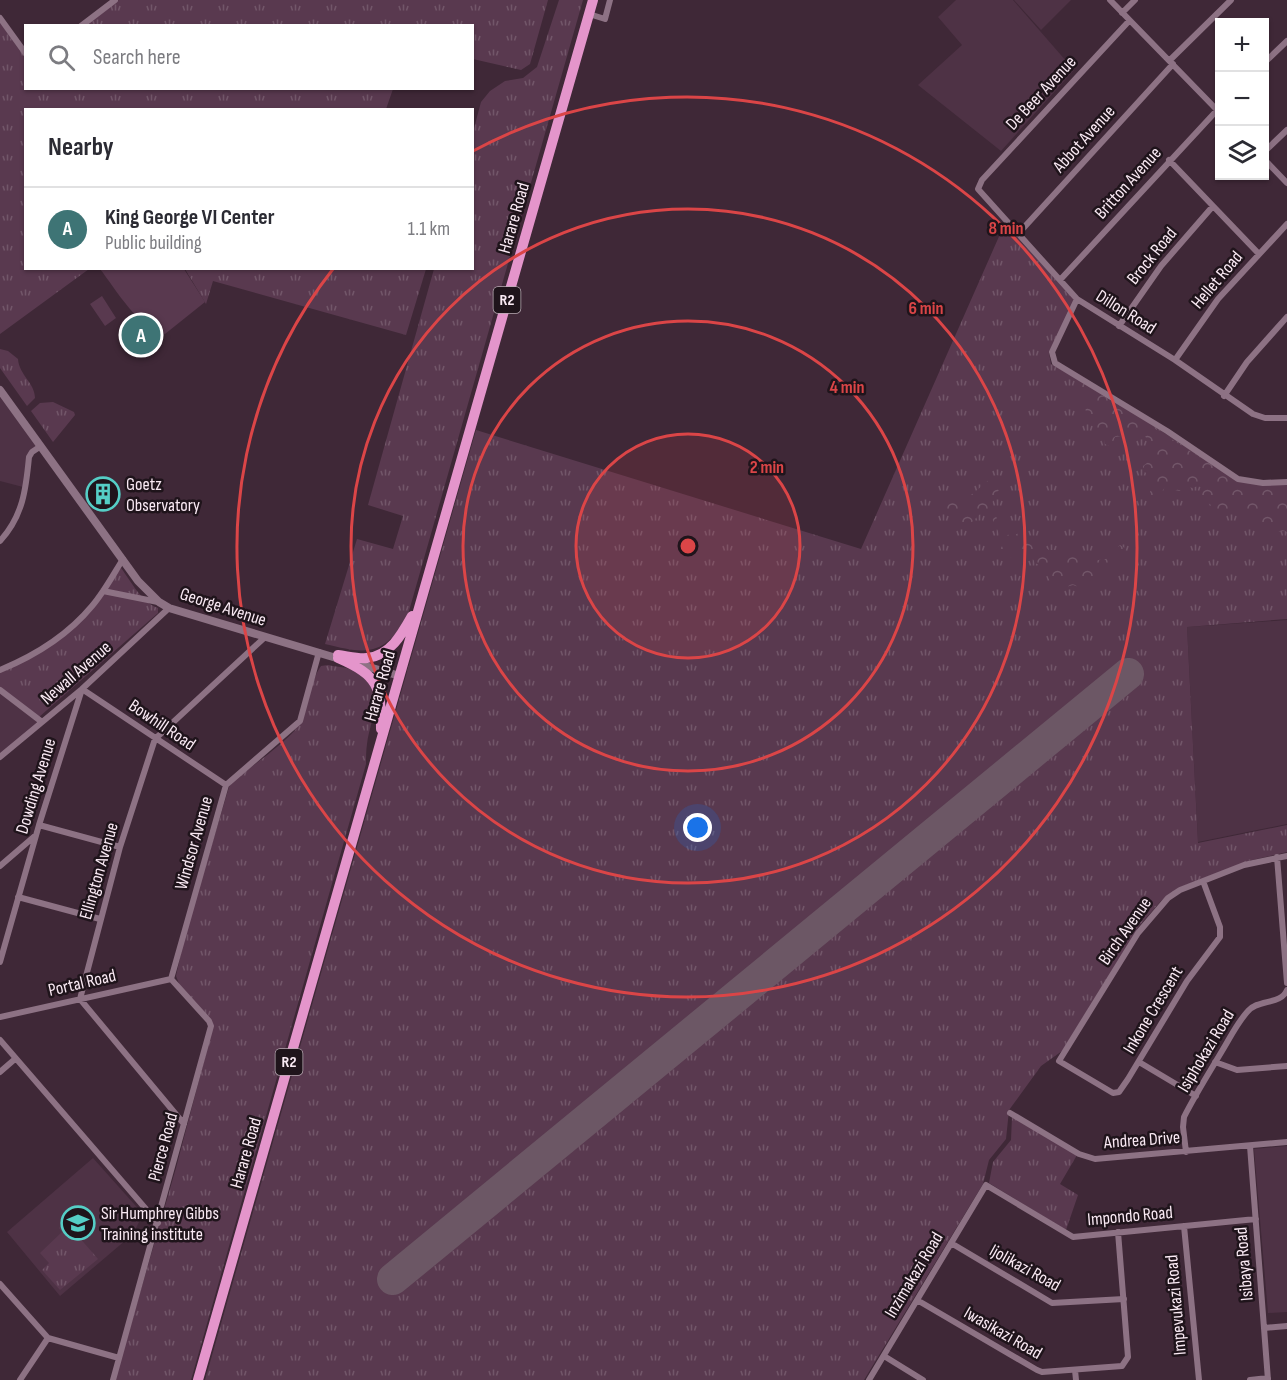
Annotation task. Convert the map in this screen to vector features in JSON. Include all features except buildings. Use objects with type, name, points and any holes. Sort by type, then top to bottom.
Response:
[{"type":"highway","name":"Harare Road","points":[[198,1380],[593,0]]},
{"type":"highway","points":[[338,656],[367,658],[391,648],[408,625],[422,600]]},
{"type":"highway","points":[[338,656],[364,670],[376,684],[381,702],[381,744]]},
{"type":"main road","name":"George Avenue","points":[[0,390],[138,581],[159,602],[169,608],[264,638],[400,674]]},
{"type":"street","points":[[589,14],[604,19],[610,0]]},
{"type":"street","points":[[1110,0],[1215,106]]},
{"type":"street","points":[[1122,13],[1135,0]]},
{"type":"street","name":"Abbot Avenue","points":[[1018,234],[1171,62],[1231,0]]},
{"type":"street","points":[[83,24],[110,1]]},
{"type":"street","points":[[0,18],[24,51]]},
{"type":"street","name":"De Beer Avenue","points":[[978,189],[979,184],[989,172],[1129,21]]},
{"type":"street","points":[[1269,58],[1287,41]]},
{"type":"street","name":"Britton Avenue","points":[[1060,280],[1169,160],[1215,114]]},
{"type":"street","points":[[1269,147],[1287,130]]},
{"type":"street","points":[[1169,160],[1259,254]]},
{"type":"street","points":[[1269,164],[1287,183]]},
{"type":"street","name":"Dillon Road","points":[[978,189],[1077,299],[1175,360],[1224,396],[1262,418],[1287,418]]},
{"type":"street","name":"Brock Road","points":[[1119,326],[1161,266],[1213,206]]},
{"type":"street","name":"Hellet Road","points":[[1175,360],[1207,314],[1287,224]]},
{"type":"street","points":[[1077,299],[1052,352],[1055,363],[1167,431],[1236,478],[1263,483],[1287,482]]},
{"type":"street","points":[[1224,396],[1247,362],[1287,317]]},
{"type":"street","points":[[0,541],[18,517],[23,501],[29,457],[41,446]]},
{"type":"street","points":[[0,670],[20,662],[56,639],[91,608],[123,560]]},
{"type":"street","points":[[103,591],[159,602]]},
{"type":"street","name":"Newall Avenue","points":[[0,758],[82,689],[169,608]]},
{"type":"street","name":"Ellington Avenue","points":[[80,999],[120,847],[155,739],[264,638]]},
{"type":"street","name":"Windsor Avenue","points":[[171,979],[226,785],[300,721],[322,653]]},
{"type":"street","name":"Bowhill Road","points":[[82,689],[226,785]]},
{"type":"street","name":"Dowding Avenue","points":[[0,962],[39,825],[82,689]]},
{"type":"street","points":[[0,690],[42,722]]},
{"type":"street","points":[[39,825],[120,847]]},
{"type":"street","points":[[0,866],[36,835]]},
{"type":"street","name":"Birch Avenue","points":[[1059,1060],[1148,919],[1174,893],[1252,863],[1287,855]]},
{"type":"street","points":[[1277,857],[1285,920],[1287,983]]},
{"type":"street","name":"Inkone Crescent","points":[[1059,1060],[1115,1093],[1122,1088],[1187,981],[1220,937],[1220,927],[1203,880]]},
{"type":"street","points":[[18,897],[100,919]]},
{"type":"street","name":"Portal Road","points":[[0,1017],[171,979]]},
{"type":"street","name":"Pierce Road","points":[[113,1380],[211,1026],[171,979]]},
{"type":"street","name":"Isiphokazi Road","points":[[1186,1152],[1183,1121],[1215,1062],[1247,1012],[1258,1003],[1280,999],[1287,990]]},
{"type":"street","points":[[80,999],[184,1124]]},
{"type":"street","points":[[0,1040],[158,1223]]},
{"type":"street","points":[[0,1072],[15,1059]]},
{"type":"street","points":[[1139,1062],[1196,1096]]},
{"type":"street","points":[[1215,1062],[1237,1070],[1287,1066]]},
{"type":"street","name":"Andrea Drive","points":[[1010,1113],[1079,1154],[1091,1158],[1287,1142]]},
{"type":"street","name":"Isibaya Road","points":[[1250,1146],[1268,1379]]},
{"type":"street","name":"Impondo Road","points":[[986,1185],[1071,1236],[1256,1219]]},
{"type":"street","name":"Inzimakazi Road","points":[[869,1380],[986,1185]]},
{"type":"street","name":"Impevukazi Road","points":[[1184,1226],[1198,1380]]},
{"type":"street","name":"Iwasikazi Road","points":[[917,1300],[1042,1372],[1122,1366],[1127,1360],[1118,1232]]},
{"type":"street","name":"Ijolikazi Road","points":[[951,1242],[1052,1304],[1124,1299]]},
{"type":"street","points":[[0,1284],[48,1338],[119,1358]]},
{"type":"street","points":[[1264,1328],[1287,1326]]},
{"type":"street","points":[[20,1380],[48,1338]]},
{"type":"street","points":[[884,1356],[922,1380]]},
{"type":"street","points":[[1075,1370],[1076,1380]]},
{"type":"street","points":[[1250,1380],[1268,1379]]},
{"type":"shaded area","points":[[956,0],[1013,0],[1074,70],[1001,151],[918,85],[962,45],[938,17]]},
{"type":"shaded area","points":[[1014,0],[1071,0],[1041,30]]},
{"type":"shaded area","points":[[0,395],[38,446],[30,450],[23,487],[0,481]]},
{"type":"shaded area","points":[[1287,620],[1287,824],[1198,842],[1187,627]]},
{"type":"shaded area","points":[[0,691],[41,722],[0,756]]},
{"type":"shaded area","points":[[1287,1146],[1287,1312],[1268,1313],[1254,1149]]},
{"type":"shaded area","name":"Sir Humphrey Gibbs Training institute","points":[[93,1158],[143,1214],[133,1234],[60,1296],[7,1232]]},
{"type":"green space","points":[[119,0],[548,0],[530,64],[521,70],[474,59],[474,24],[87,24]]},
{"type":"green space","points":[[559,0],[583,0],[407,618],[389,640],[372,649],[352,650],[325,644],[357,539],[393,549],[403,516],[368,505],[434,270],[474,270],[474,128],[481,102],[490,91],[505,81],[523,78],[537,67]]},
{"type":"green space","points":[[0,20],[24,55],[24,90],[393,90],[386,108],[24,108],[24,270],[88,270],[0,334]]},
{"type":"green space","points":[[1005,225],[1074,300],[1049,353],[1051,364],[1110,397],[1234,479],[1287,484],[1287,619],[1187,627],[1198,843],[1287,825],[1287,852],[1248,861],[1178,888],[1161,901],[1139,926],[1062,1051],[1041,1066],[1009,1110],[1006,1139],[989,1160],[983,1184],[864,1380],[205,1380],[476,430],[861,549]]},
{"type":"green space","points":[[101,270],[185,270],[205,302],[165,334],[146,325]]},
{"type":"green space","points":[[186,270],[426,270],[406,335],[213,281],[206,304]]},
{"type":"green space","points":[[102,296],[116,318],[105,326],[90,304]]},
{"type":"green space","points":[[0,349],[8,351],[18,359],[21,370],[32,388],[35,398],[27,406],[0,368]]},
{"type":"green space","points":[[1083,383],[1234,479],[1287,484],[1287,534],[1285,531],[1274,532],[1236,511],[1228,511],[1220,521],[1212,514],[1211,505],[1202,499],[1202,488],[1198,486],[1192,488],[1188,486],[1180,491],[1175,490],[1172,485],[1167,486],[1163,489],[1160,499],[1150,500],[1148,495],[1155,482],[1144,471],[1143,466],[1151,460],[1146,450],[1147,441],[1143,432],[1134,432],[1129,440],[1122,436],[1115,437],[1111,447],[1105,444],[1101,432],[1091,424],[1090,417],[1086,414],[1085,403],[1078,395]]},
{"type":"green space","points":[[53,402],[74,412],[75,415],[53,442],[31,411],[40,403]]},
{"type":"green space","points":[[997,475],[1004,482],[992,503],[999,523],[1007,535],[1017,534],[1022,529],[1031,542],[1037,541],[1049,550],[1072,550],[1084,562],[1106,559],[1120,545],[1126,549],[1109,572],[1085,589],[1073,585],[1055,590],[1042,566],[1035,563],[1029,551],[1009,558],[997,556],[1003,544],[996,525],[983,511],[965,526],[955,511],[938,507],[940,496],[951,499],[966,497]]},
{"type":"green space","points":[[121,568],[142,596],[158,608],[158,613],[39,717],[0,688],[0,670],[20,662],[78,621]]},
{"type":"green space","points":[[328,665],[355,671],[372,687],[375,705],[367,744],[366,764],[191,1380],[115,1380],[176,1168],[213,1027],[180,986],[176,976],[185,935],[229,787],[233,781],[280,745],[296,729],[303,716],[317,673],[321,666]]},
{"type":"green space","points":[[1012,1117],[1077,1155],[1060,1184],[1078,1195],[1066,1230],[989,1183],[993,1162],[1011,1140]]},
{"type":"green space","points":[[74,1212],[80,1219],[71,1228],[98,1259],[60,1290],[42,1270],[49,1263],[40,1253],[62,1232],[59,1228]]},
{"type":"runway","points":[[393,1279],[1128,674]]},
{"type":"place","name":"King George VI Center","points":[[141,335]]},
{"type":"place","name":"Goetz Observatory","points":[[103,494]]},
{"type":"place","name":"Sir Humphrey Gibbs Training institute","points":[[78,1223]]}]
